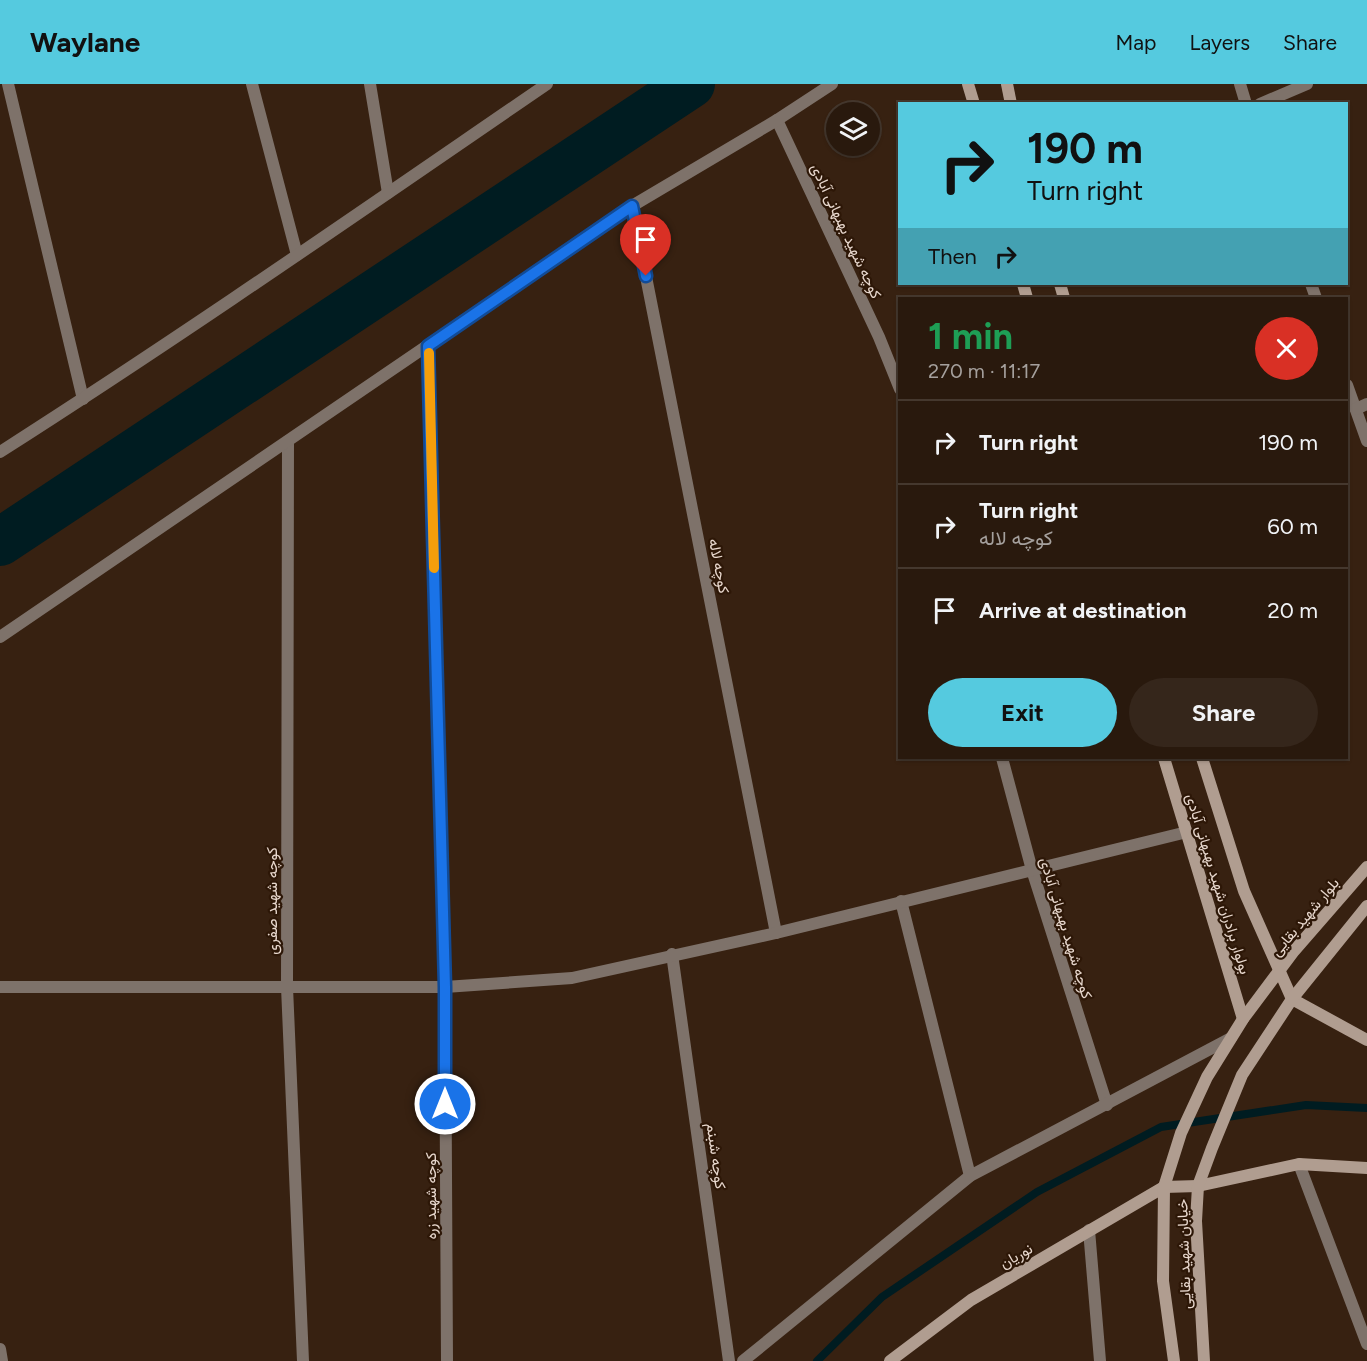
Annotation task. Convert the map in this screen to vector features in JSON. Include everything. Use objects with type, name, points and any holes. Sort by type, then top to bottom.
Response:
[{"type":"main road","points":[[968,84],[973,102]]},
{"type":"main road","points":[[1007,84],[1011,102]]},
{"type":"main road","name":"بولوار برادران شهید بهبهانی آبادی","points":[[1164,759],[1243,1019]]},
{"type":"main road","name":"بولوار برادران شهید بهبهانی آبادی","points":[[1202,759],[1244,891],[1292,999]]},
{"type":"main road","name":"بلوار شهید بقایی","points":[[1207,1077],[1243,1019],[1279,971],[1367,867]]},
{"type":"main road","points":[[1367,906],[1292,999],[1367,1040]]},
{"type":"main road","name":"خیابان شهید بقایی","points":[[1204,1361],[1196,1221],[1198,1186],[1242,1075],[1292,999]]},
{"type":"main road","name":"خیابان شهید بقایی","points":[[1174,1361],[1163,1281],[1164,1186],[1181,1133],[1207,1077]]},
{"type":"main road","points":[[1164,1186],[1198,1186],[1299,1164],[1367,1168]]},
{"type":"main road","name":"نوریان","points":[[890,1361],[971,1300],[1164,1186]]},
{"type":"street","points":[[8,84],[82,399]]},
{"type":"street","points":[[252,84],[297,255]]},
{"type":"street","points":[[370,84],[388,193]]},
{"type":"street","points":[[0,452],[297,255],[547,84]]},
{"type":"street","points":[[0,638],[632,206],[777,120],[832,84]]},
{"type":"street","points":[[1240,84],[1245,102]]},
{"type":"street","points":[[1265,102],[1307,84]]},
{"type":"street","name":"کوچه شهید بهبهانی آبادی","points":[[777,120],[879,337],[898,383]]},
{"type":"street","name":"کوچه لاله","points":[[632,206],[776,933]]},
{"type":"street","name":"کوچه شهید زره","points":[[428,346],[445,987],[447,1361]]},
{"type":"street","points":[[1348,386],[1361,406],[1367,441]]},
{"type":"street","name":"کوچه شهید صفری","points":[[288,441],[287,987],[303,1361]]},
{"type":"street","name":"کوچه شهید بهبهانی آبادی","points":[[1002,759],[1032,870],[1107,1105]]},
{"type":"street","points":[[0,987],[445,987],[572,978],[672,954],[776,933],[1187,832]]},
{"type":"street","points":[[901,901],[970,1176]]},
{"type":"street","name":"کوچه شبنم","points":[[672,954],[729,1361]]},
{"type":"street","points":[[743,1361],[970,1176],[1231,1038]]},
{"type":"street","points":[[1299,1164],[1367,1344]]},
{"type":"street","points":[[1089,1230],[1100,1361]]},
{"type":"street","points":[[0,1349],[2,1361]]},
{"type":"waterway","points":[[0,542],[691,84]]},
{"type":"waterway","points":[[817,1361],[882,1297],[1037,1192],[1161,1127],[1306,1105],[1367,1108]]},
{"type":"slow traffic","points":[[429,353],[434,568]]},
{"type":"route","points":[[445,1104],[445,987],[428,346],[632,206],[646,276]]}]
